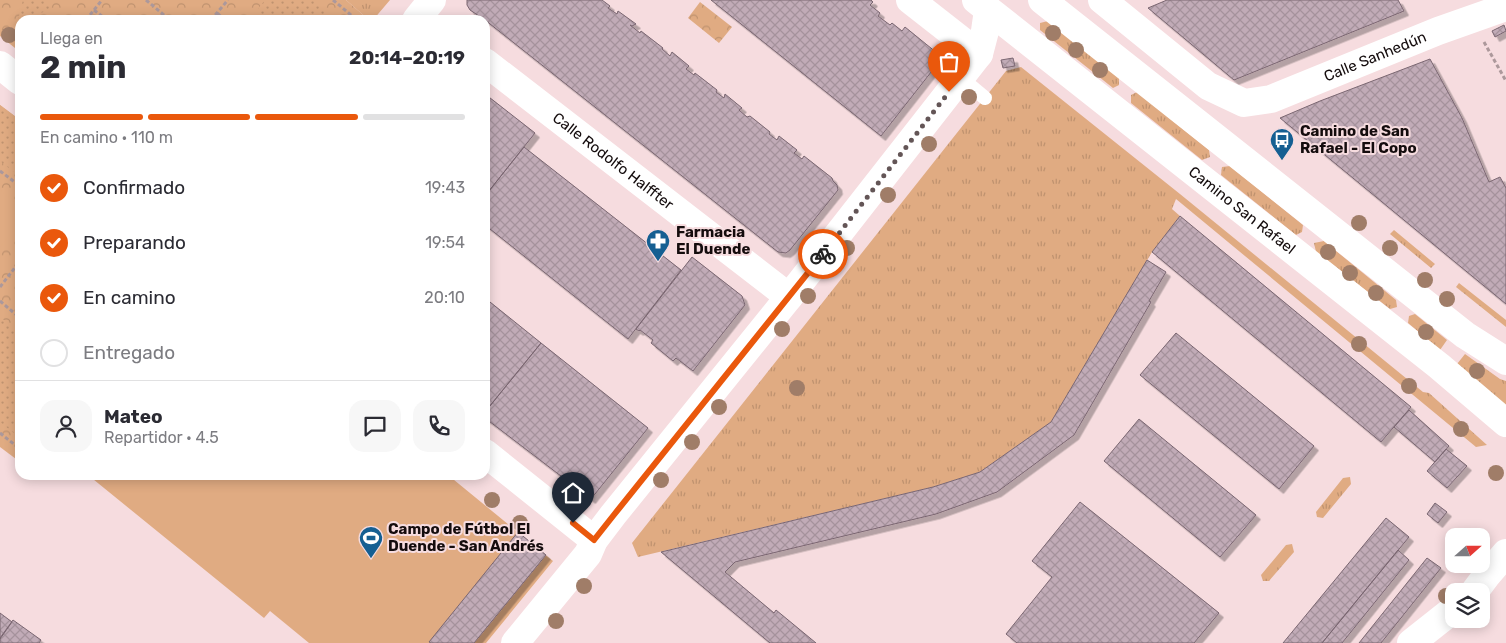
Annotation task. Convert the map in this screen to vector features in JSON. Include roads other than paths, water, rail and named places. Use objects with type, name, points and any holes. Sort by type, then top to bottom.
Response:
[{"type":"street","points":[[910,0],[979,54]]},
{"type":"street","points":[[1042,0],[1465,335],[1506,361]]},
{"type":"street","name":"Calle Sanhedún","points":[[1102,0],[1208,86],[1244,103],[1271,99],[1506,6]]},
{"type":"street","points":[[515,643],[588,554],[594,540],[619,508],[789,297],[979,54],[985,31],[982,5]]},
{"type":"street","name":"Camino San Rafael","points":[[982,5],[1439,366],[1506,423]]},
{"type":"street","points":[[0,65],[15,77]]},
{"type":"street","name":"Calle Rodolfo Halffter","points":[[490,66],[789,297]]},
{"type":"street","points":[[490,457],[594,540]]},
{"type":"street","points":[[1481,583],[1506,553]]},
{"type":"street","points":[[1411,643],[1434,635],[1445,621]]},
{"type":"lane","points":[[960,78],[985,98]]},
{"type":"place","name":"Camino de San Rafael - El Copo","points":[[1282,161]]},
{"type":"place","name":"Farmacia El Duende","points":[[658,262]]},
{"type":"place","name":"Campo de Fútbol El Duende - San Andrés","points":[[371,559]]}]
